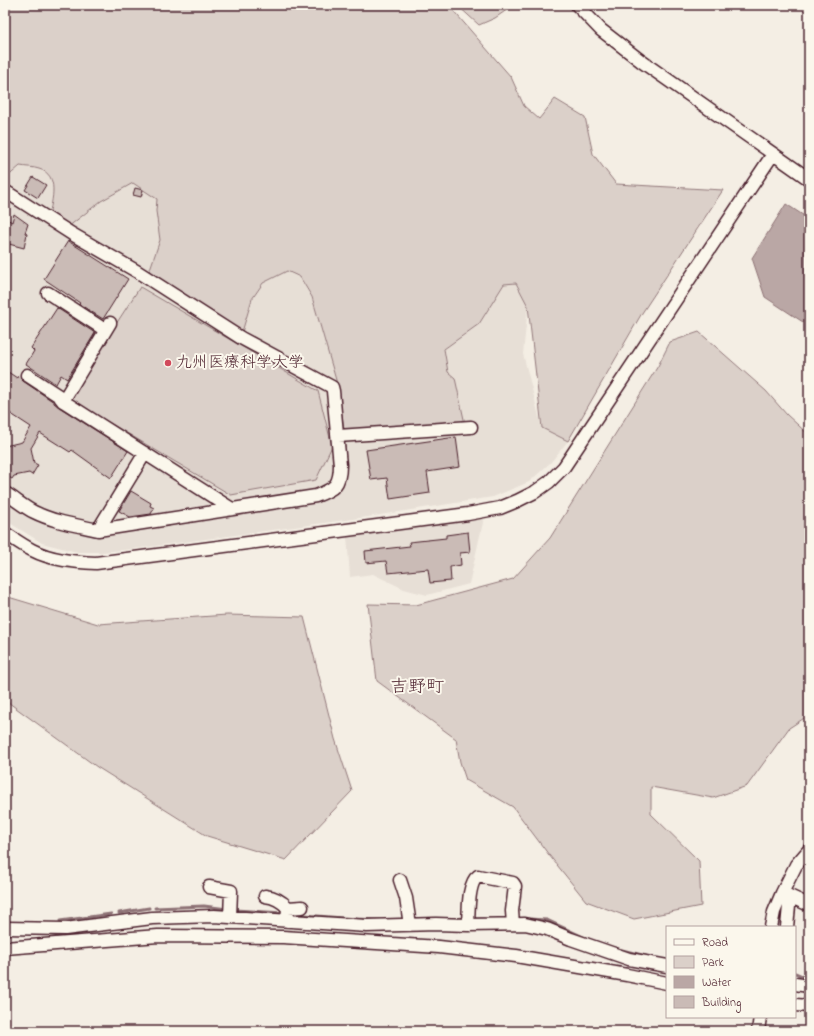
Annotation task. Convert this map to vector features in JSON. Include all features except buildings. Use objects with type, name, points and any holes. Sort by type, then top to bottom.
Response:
[{"type":"street","points":[[577,5],[602,30],[641,61],[809,179]]},
{"type":"street","points":[[5,533],[32,550],[54,558],[75,562],[96,563],[468,514],[500,508],[517,501],[535,492],[549,482],[564,467],[773,154]]},
{"type":"street","points":[[5,191],[72,234],[138,272],[241,338],[332,387],[340,465],[340,477],[335,486],[329,491],[316,496],[98,530],[50,519],[34,512],[5,493]]},
{"type":"street","points":[[48,293],[107,326],[63,401]]},
{"type":"street","points":[[26,375],[59,396],[63,401],[232,509]]},
{"type":"street","points":[[338,436],[471,427]]},
{"type":"street","points":[[98,530],[145,453]]},
{"type":"street","points":[[771,926],[774,912],[787,895],[796,865],[809,850]]},
{"type":"street","points":[[468,925],[470,892],[474,878],[478,876],[513,883],[515,886],[512,911],[513,924]]},
{"type":"street","points":[[400,880],[406,898],[410,925]]},
{"type":"street","points":[[209,887],[231,891],[230,917]]},
{"type":"street","points":[[787,895],[809,905]]},
{"type":"street","points":[[787,895],[789,906],[788,926]]},
{"type":"street","points":[[265,896],[272,896],[284,903],[288,908],[287,921]]},
{"type":"street","points":[[288,908],[302,907]]},
{"type":"street","points":[[5,928],[65,929],[152,918],[214,916],[367,926],[525,924],[547,929],[629,959],[666,966]]},
{"type":"street","points":[[5,948],[158,936],[284,937],[439,948],[516,956],[666,983]]},
{"type":"street","points":[[796,984],[809,986]]},
{"type":"street","points":[[796,1005],[809,1006]]},
{"type":"shaded area","name":"九州医療科学大学","points":[[20,166],[40,169],[50,176],[54,187],[49,216],[101,201],[133,182],[157,199],[156,211],[160,240],[149,272],[242,331],[252,299],[263,283],[287,271],[300,277],[312,297],[338,387],[344,429],[448,372],[444,349],[479,324],[504,284],[516,283],[528,306],[523,354],[542,428],[568,441],[551,462],[529,482],[493,497],[367,517],[134,549],[102,552],[77,552],[42,543],[5,520],[5,179]]},
{"type":"shaded area","points":[[484,518],[469,584],[427,595],[404,589],[373,574],[350,577],[347,536]]},
{"type":"green space","points":[[5,5],[443,5],[451,8],[511,77],[524,106],[539,119],[555,99],[585,117],[593,154],[616,184],[723,190],[642,313],[568,441],[542,428],[528,306],[516,283],[504,284],[479,324],[444,349],[448,372],[455,378],[465,424],[344,429],[338,387],[312,297],[300,277],[287,271],[263,283],[252,299],[242,332],[149,272],[160,240],[156,211],[157,199],[133,183],[101,201],[68,227],[49,216],[53,189],[50,177],[46,172],[37,168],[20,166],[5,179]]},
{"type":"green space","points":[[457,5],[514,5],[495,18],[479,25]]},
{"type":"green space","points":[[140,287],[318,391],[332,446],[316,480],[231,495],[68,398]]},
{"type":"green space","points":[[699,332],[766,391],[787,415],[809,435],[809,715],[789,728],[747,786],[713,798],[651,787],[651,814],[699,861],[701,906],[634,919],[586,901],[513,807],[466,780],[460,762],[456,739],[377,681],[368,604],[416,605],[513,579],[550,538],[658,366],[670,342]]},
{"type":"green space","points":[[5,596],[98,624],[227,615],[304,617],[335,739],[352,791],[286,860],[207,836],[97,767],[5,700]]},
{"type":"water","points":[[786,204],[809,219],[809,326],[765,297],[752,258]]},
{"type":"waterway","points":[[155,908],[204,906],[227,909]]},
{"type":"waterway","points":[[119,913],[149,908]]},
{"type":"waterway","points":[[234,910],[284,913]]},
{"type":"waterway","points":[[60,921],[111,914]]},
{"type":"waterway","points":[[291,914],[379,920]]},
{"type":"waterway","points":[[452,919],[464,919]]},
{"type":"waterway","points":[[472,919],[484,919]]},
{"type":"waterway","points":[[528,919],[547,920],[590,940]]},
{"type":"waterway","points":[[614,948],[646,956]]},
{"type":"waterway","points":[[796,973],[809,977]]},
{"type":"place","name":"九州医療科学大学","points":[[168,363]]},
{"type":"district","name":"吉野町","points":[[417,688]]}]
